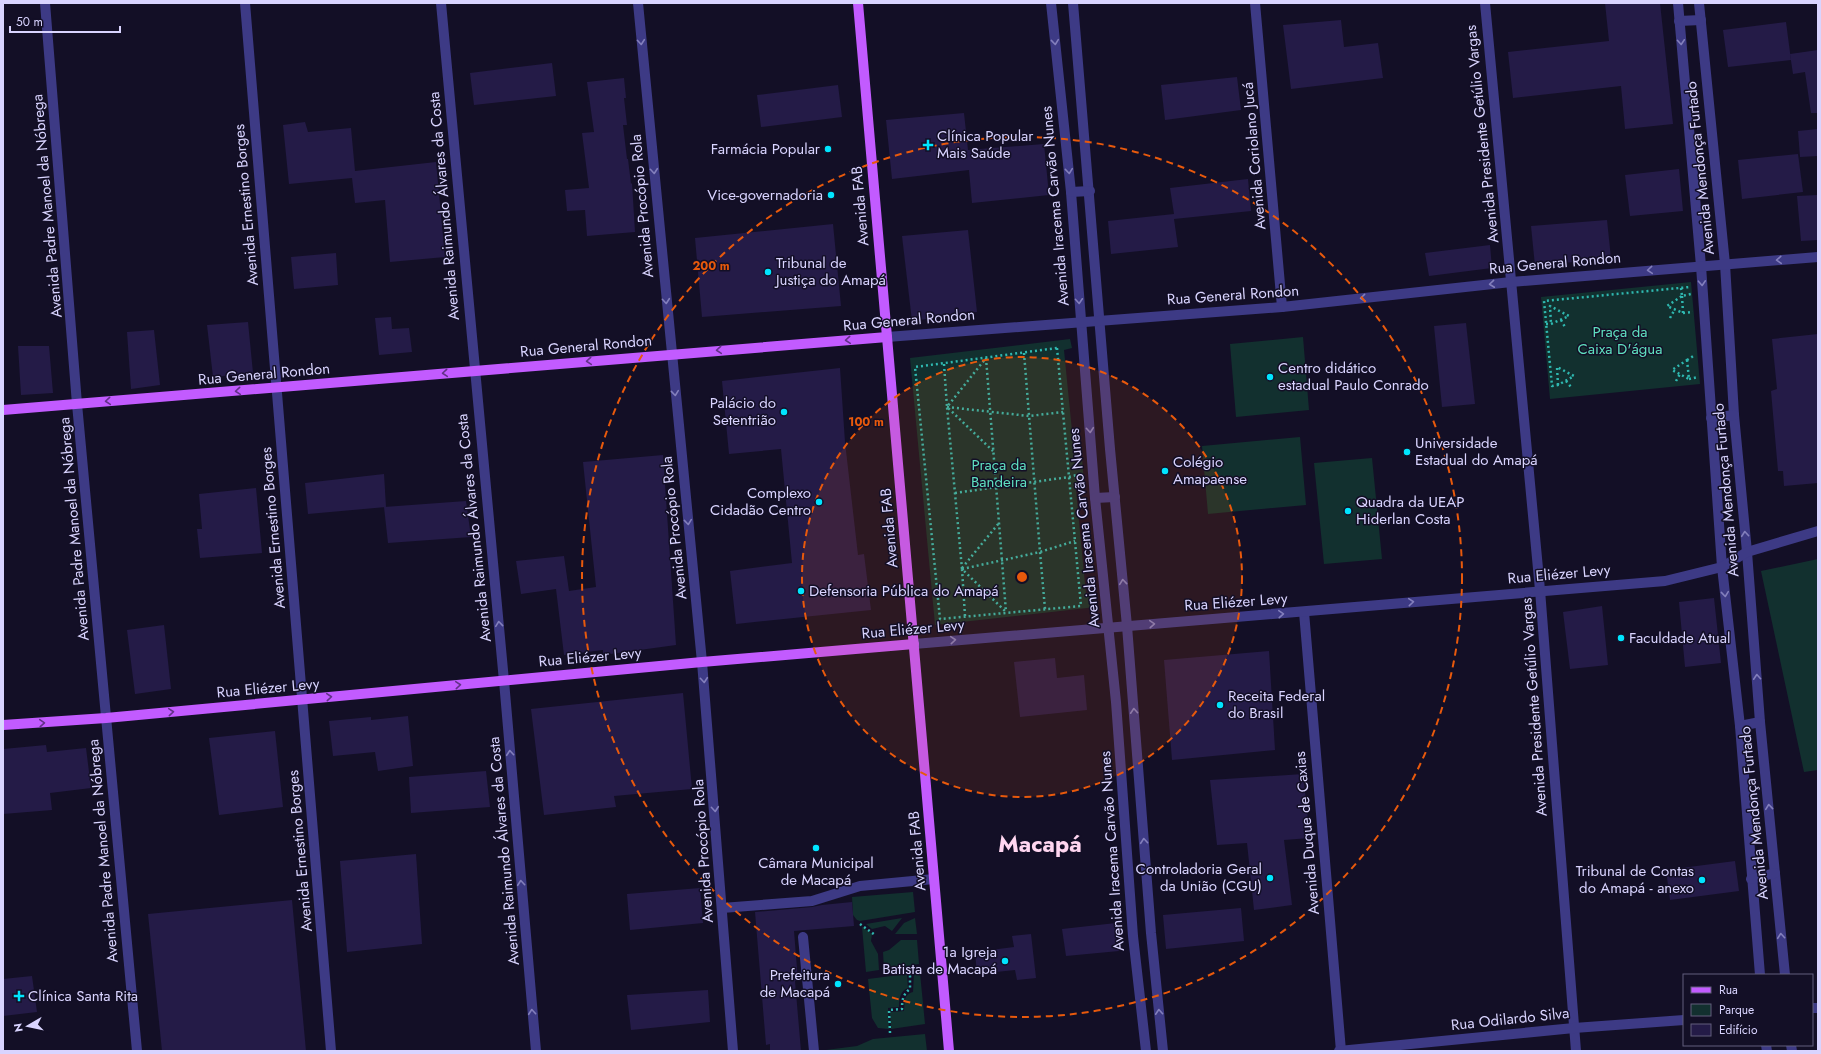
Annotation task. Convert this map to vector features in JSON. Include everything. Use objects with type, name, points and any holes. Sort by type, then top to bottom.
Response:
[{"type":"main road","name":"Avenida FAB","points":[[858,3],[949,1051]]},
{"type":"main road","name":"Rua General Rondon","points":[[3,410],[887,337]]},
{"type":"main road","name":"Rua Eliézer Levy","points":[[3,725],[106,718],[504,680],[914,644]]},
{"type":"street","name":"Avenida Padre Manoel da Nóbrega","points":[[45,3],[77,404],[137,1051]]},
{"type":"street","name":"Avenida Ernestino Borges","points":[[245,3],[331,1051]]},
{"type":"street","name":"Avenida Raimundo Álvares da Costa","points":[[441,3],[474,371],[504,680],[536,1051]]},
{"type":"street","name":"Avenida Procópio Rola","points":[[638,3],[702,662],[733,1051]]},
{"type":"street","name":"Avenida Iracema Carvão Nunes","points":[[1051,3],[1071,192],[1095,498],[1109,627],[1134,943],[1146,1051]]},
{"type":"street","points":[[1073,3],[1090,191],[1110,450],[1128,626],[1151,933],[1163,1051]]},
{"type":"street","name":"Avenida Coriolano Jucá","points":[[1256,3],[1282,307]]},
{"type":"street","name":"Avenida Presidente Getúlio Vargas","points":[[1484,3],[1540,590],[1576,1051]]},
{"type":"street","name":"Avenida Mendonça Furtado","points":[[1678,3],[1701,266],[1722,567],[1740,726],[1751,879],[1760,974]]},
{"type":"street","name":"Avenida Mendonça Furtado","points":[[1699,3],[1724,264],[1734,415],[1747,552],[1760,722],[1785,974]]},
{"type":"street","points":[[1679,21],[1701,20]]},
{"type":"street","points":[[1071,192],[1090,191]]},
{"type":"street","name":"Rua General Rondon","points":[[887,337],[1080,321],[1282,307],[1511,282],[1818,257]]},
{"type":"street","points":[[1711,418],[1734,415]]},
{"type":"street","points":[[1091,451],[1110,450]]},
{"type":"street","points":[[1095,498],[1115,497]]},
{"type":"street","name":"Rua Eliézer Levy","points":[[914,644],[1304,612],[1540,590],[1665,581],[1722,567],[1747,552],[1818,530]]},
{"type":"street","name":"Avenida Duque de Caxias","points":[[1304,612],[1340,1051]]},
{"type":"street","points":[[1740,726],[1760,722]]},
{"type":"street","points":[[1751,879],[1776,873]]},
{"type":"street","points":[[722,908],[812,901],[860,886],[934,879]]},
{"type":"street","points":[[803,937],[814,1051]]},
{"type":"street","name":"Rua Odilardo Silva","points":[[1340,1051],[1574,1028],[1683,1020]]},
{"type":"path","points":[[1550,368],[1557,367],[1574,376],[1558,385],[1552,386],[1550,368],[1546,324],[1545,306],[1544,301],[1690,287],[1692,300]]},
{"type":"path","points":[[1681,288],[1683,313]]},
{"type":"path","points":[[1691,294],[1682,296],[1667,306],[1683,313],[1693,312]]},
{"type":"path","points":[[1550,300],[1551,324]]},
{"type":"path","points":[[1545,306],[1550,306],[1569,316],[1551,324],[1546,324]]},
{"type":"path","points":[[1692,306],[1694,319]]},
{"type":"path","points":[[1670,318],[1675,309]]},
{"type":"path","points":[[1561,320],[1565,327]]},
{"type":"path","points":[[1057,348],[1081,606],[940,619],[915,367],[1024,353],[1057,348]]},
{"type":"path","points":[[1024,353],[1045,609]]},
{"type":"path","points":[[1698,362],[1697,354],[1672,370],[1688,379],[1698,377],[1698,370]]},
{"type":"path","points":[[946,406],[986,358]]},
{"type":"path","points":[[986,358],[1006,612]]},
{"type":"path","points":[[1687,360],[1688,379]]},
{"type":"path","points":[[944,364],[946,406],[962,569],[965,616]]},
{"type":"path","points":[[1557,367],[1558,385]]},
{"type":"path","points":[[1676,381],[1680,374]]},
{"type":"path","points":[[1566,381],[1571,387]]},
{"type":"path","points":[[946,406],[1029,416],[1063,412]]},
{"type":"path","points":[[946,406],[994,451]]},
{"type":"path","points":[[955,493],[1069,477],[1083,473]]},
{"type":"path","points":[[962,569],[999,523]]},
{"type":"path","points":[[962,569],[1040,552],[1075,541]]},
{"type":"path","points":[[962,569],[1006,612]]},
{"type":"path","points":[[860,924],[875,935]]},
{"type":"path","points":[[890,1033],[889,1010],[902,1009],[903,996],[910,990],[911,986],[910,970]]},
{"type":"green space","name":"Praça da Caixa D'água","points":[[1691,282],[1700,384],[1550,399],[1541,297]]},
{"type":"green space","name":"Centro didático estadual Paulo Conrado","points":[[1303,337],[1309,410],[1236,417],[1230,344]]},
{"type":"green space","name":"Praça da Bandeira","points":[[1070,339],[1072,348],[1064,350],[1074,451],[1082,458],[1084,483],[1076,490],[1086,594],[1095,593],[1096,607],[935,625],[910,358]]},
{"type":"green space","points":[[1300,437],[1306,505],[1208,514],[1202,446]]},
{"type":"green space","name":"Quadra da UEAP Hiderlan Costa","points":[[1372,458],[1382,559],[1324,564],[1314,463]]},
{"type":"green space","points":[[1818,559],[1818,770],[1804,772],[1761,571]]},
{"type":"green space","points":[[913,892],[915,912],[860,921],[853,915],[852,897]]},
{"type":"green space","points":[[902,918],[892,931],[885,926],[872,929],[866,924]]},
{"type":"green space","points":[[915,918],[917,934],[895,934],[904,923]]},
{"type":"green space","points":[[862,927],[872,934],[871,941],[878,954],[879,970],[866,972]]},
{"type":"green space","points":[[901,940],[917,940],[919,964],[884,970],[883,952],[889,950]]},
{"type":"green space","points":[[914,973],[920,973],[925,1024],[891,1029],[890,1012],[904,1011],[906,997],[913,992]]},
{"type":"green space","points":[[907,974],[908,988],[902,993],[899,1007],[888,1008],[889,1029],[878,1028],[872,1018],[868,979]]},
{"type":"green space","points":[[925,1034],[927,1051],[818,1051],[857,1046],[873,1039]]},
{"type":"building","points":[[1605,3],[1660,3],[1673,124],[1625,129],[1621,86],[1513,98],[1508,52],[1609,41]]},
{"type":"building","points":[[1341,20],[1344,47],[1378,43],[1383,78],[1291,89],[1283,25]]},
{"type":"building","points":[[1786,22],[1791,60],[1728,67],[1723,30]]},
{"type":"building","points":[[1818,50],[1818,113],[1811,113],[1805,72],[1793,74],[1790,54]]},
{"type":"building","points":[[552,63],[556,96],[474,105],[470,73]]},
{"type":"building","points":[[1237,77],[1241,110],[1165,120],[1161,85]]},
{"type":"building","points":[[624,78],[626,98],[624,98],[627,125],[623,125],[631,184],[632,183],[635,232],[587,236],[585,210],[567,211],[565,190],[589,188],[582,133],[594,132],[587,82]]},
{"type":"building","points":[[838,85],[842,117],[761,127],[757,95]]},
{"type":"building","points":[[964,113],[968,150],[1044,144],[1049,195],[972,203],[969,170],[892,179],[886,120]]},
{"type":"building","points":[[305,122],[308,132],[351,128],[355,171],[436,162],[445,257],[390,262],[385,200],[355,203],[352,178],[289,184],[283,125]]},
{"type":"building","points":[[1818,129],[1818,156],[1800,157],[1798,131]]},
{"type":"building","points":[[1798,154],[1803,192],[1742,199],[1738,160]]},
{"type":"building","points":[[1679,169],[1683,211],[1630,216],[1625,175]]},
{"type":"building","points":[[1248,179],[1251,211],[1174,219],[1178,247],[1111,254],[1108,221],[1174,214],[1170,188]]},
{"type":"building","points":[[1818,195],[1818,240],[1801,241],[1797,196]]},
{"type":"building","points":[[1607,220],[1611,258],[1535,266],[1531,226]]},
{"type":"building","name":"Tribunal de Justiça do Amapá","points":[[833,224],[841,306],[702,317],[695,238]]},
{"type":"building","points":[[968,230],[977,312],[912,321],[902,236]]},
{"type":"building","points":[[1490,245],[1492,268],[1429,276],[1425,253]]},
{"type":"building","points":[[336,253],[338,285],[294,289],[291,257]]},
{"type":"building","points":[[391,317],[392,329],[409,328],[412,352],[379,355],[375,318]]},
{"type":"building","points":[[248,322],[253,373],[213,377],[207,325]]},
{"type":"building","points":[[1466,323],[1475,404],[1442,407],[1434,326]]},
{"type":"building","points":[[154,330],[160,385],[131,389],[127,332]]},
{"type":"building","points":[[1818,334],[1818,483],[1784,486],[1783,471],[1778,471],[1771,391],[1777,389],[1772,339]]},
{"type":"building","points":[[18,346],[49,346],[53,393],[21,395]]},
{"type":"building","points":[[840,368],[845,442],[858,555],[864,554],[871,610],[736,624],[730,571],[792,563],[781,449],[729,454],[722,381]]},
{"type":"building","points":[[663,455],[676,645],[603,655],[603,650],[564,655],[556,589],[521,594],[516,561],[564,556],[569,591],[596,587],[583,462]]},
{"type":"building","points":[[384,474],[386,507],[308,514],[305,483]]},
{"type":"building","points":[[256,488],[262,553],[200,558],[197,529],[202,529],[199,494]]},
{"type":"building","points":[[466,501],[471,537],[388,543],[384,507]]},
{"type":"building","points":[[1714,598],[1721,663],[1685,667],[1679,602]]},
{"type":"building","points":[[1602,606],[1608,665],[1570,669],[1563,612]]},
{"type":"building","points":[[164,625],[171,689],[135,694],[127,630]]},
{"type":"building","name":"Receita Federal do Brasil","points":[[1269,651],[1275,750],[1172,760],[1164,660]]},
{"type":"building","points":[[1055,658],[1057,678],[1084,675],[1087,710],[1020,717],[1014,662]]},
{"type":"building","points":[[683,693],[692,789],[614,796],[616,807],[544,815],[531,709]]},
{"type":"building","points":[[408,716],[413,766],[378,771],[375,752],[333,756],[329,721],[371,717],[371,720]]},
{"type":"building","points":[[275,731],[283,807],[219,815],[209,738]]},
{"type":"building","points":[[46,745],[47,752],[86,748],[91,788],[50,793],[52,810],[3,814],[3,749]]},
{"type":"building","points":[[486,771],[490,807],[411,813],[409,777]]},
{"type":"building","points":[[1303,774],[1310,838],[1284,840],[1292,905],[1254,910],[1247,843],[1217,845],[1210,780]]},
{"type":"building","points":[[416,854],[422,944],[347,952],[340,861]]},
{"type":"building","name":"Tribunal de Contas do Amapá - anexo","points":[[1735,861],[1739,891],[1670,900],[1666,870]]},
{"type":"building","points":[[700,888],[703,923],[630,930],[627,894]]},
{"type":"building","points":[[292,900],[306,1051],[162,1051],[148,914]]},
{"type":"building","points":[[852,902],[854,926],[794,931],[798,981],[795,981],[801,1051],[770,1051],[770,1044],[766,1045],[755,912]]},
{"type":"building","points":[[1241,908],[1244,941],[1166,949],[1163,915]]},
{"type":"building","points":[[1116,923],[1119,951],[1066,956],[1062,929]]},
{"type":"building","name":"1a Igreja Batista de Macapá","points":[[1031,934],[1036,978],[1017,980],[1015,970],[977,974],[975,952],[1014,947],[1012,936]]},
{"type":"building","name":"Clínica Santa Rita","points":[[32,976],[37,1012],[3,1016],[3,979]]},
{"type":"building","points":[[708,990],[710,1022],[631,1030],[627,995]]},
{"type":"place","name":"Clínica Popular Mais Saúde","points":[[928,145]]},
{"type":"place","name":"Farmácia Popular","points":[[828,149]]},
{"type":"place","name":"Vice-governadoria","points":[[831,195]]},
{"type":"place","name":"Tribunal de Justiça do Amapá","points":[[768,272]]},
{"type":"place","name":"Centro didático estadual Paulo Conrado","points":[[1270,377]]},
{"type":"place","name":"Palácio do Setentrião","points":[[784,412]]},
{"type":"place","name":"Universidade Estadual do Amapá","points":[[1407,452]]},
{"type":"place","name":"Colégio Amapaense","points":[[1165,471]]},
{"type":"place","name":"Complexo Cidadão Centro","points":[[819,502]]},
{"type":"place","name":"Quadra da UEAP Hiderlan Costa","points":[[1348,511]]},
{"type":"place","name":"Defensoria Pública do Amapá","points":[[801,591]]},
{"type":"place","name":"Faculdade Atual","points":[[1621,638]]},
{"type":"place","name":"Receita Federal do Brasil","points":[[1220,705]]},
{"type":"place","name":"Câmara Municipal de Macapá","points":[[816,848]]},
{"type":"place","name":"Controladoria Geral da União (CGU)","points":[[1270,878]]},
{"type":"place","name":"Tribunal de Contas do Amapá - anexo","points":[[1702,880]]},
{"type":"place","name":"1a Igreja Batista de Macapá","points":[[1005,961]]},
{"type":"place","name":"Prefeitura de Macapá","points":[[838,984]]},
{"type":"place","name":"Clínica Santa Rita","points":[[19,996]]},
{"type":"district","name":"Macapá","points":[[1040,844]]}]
